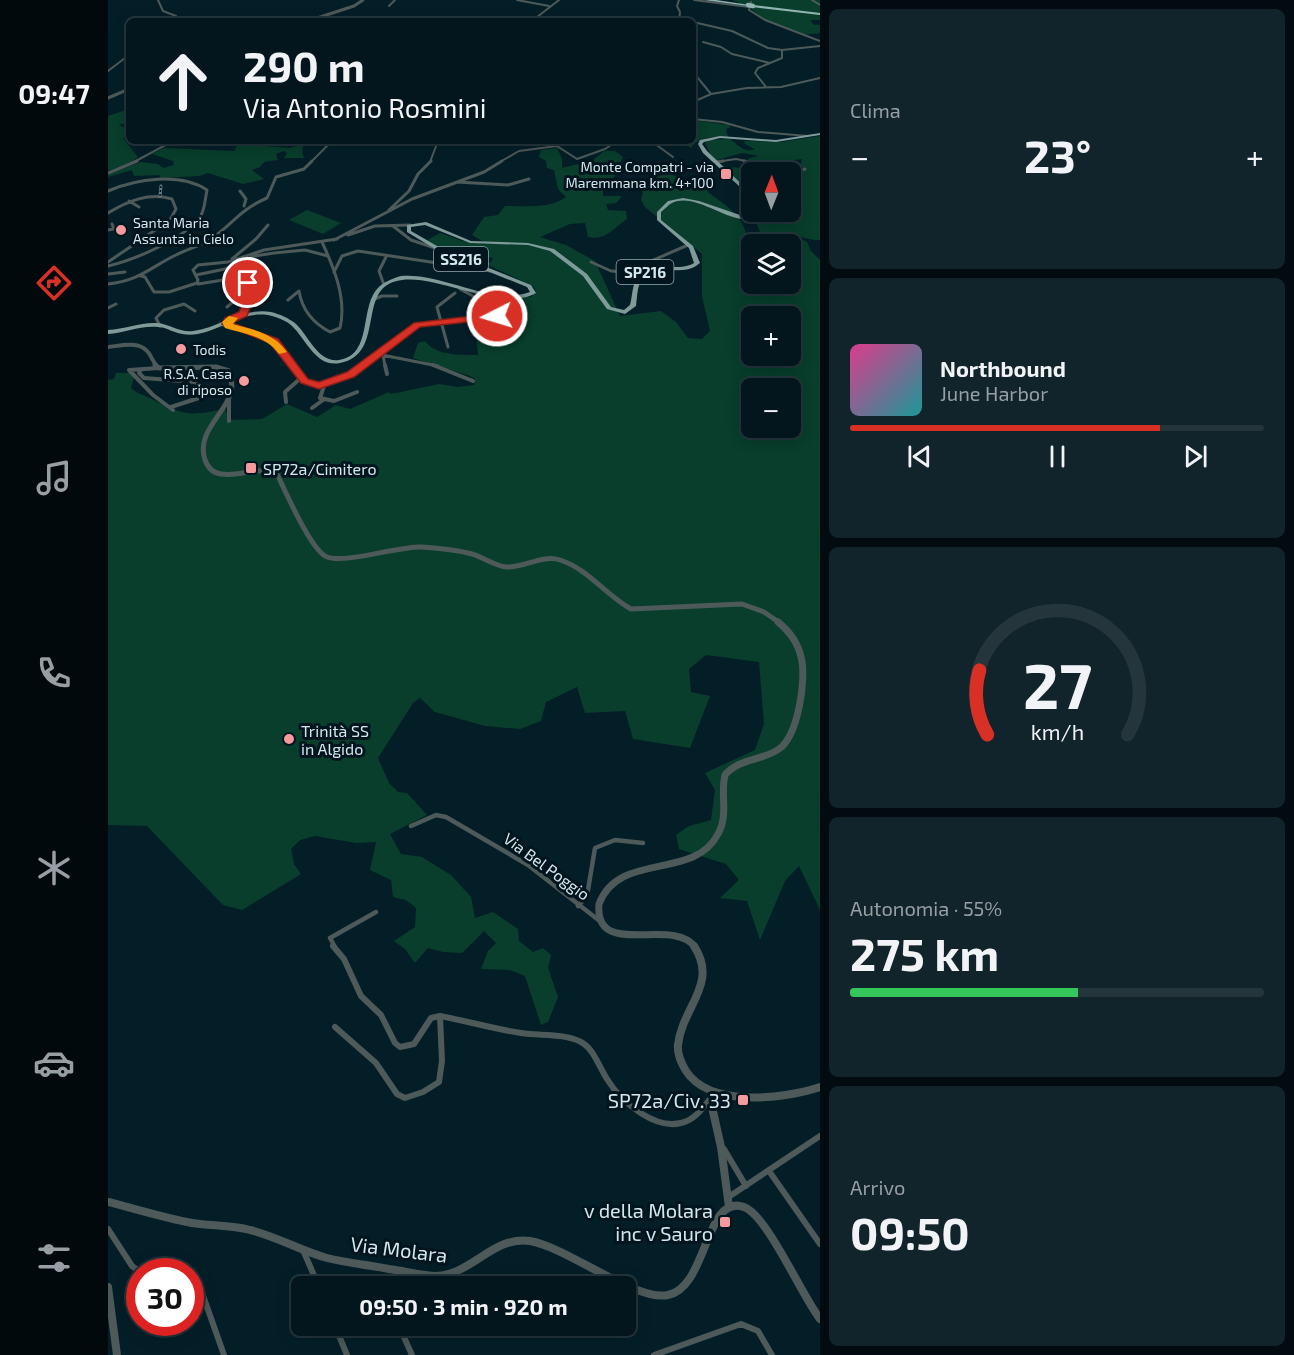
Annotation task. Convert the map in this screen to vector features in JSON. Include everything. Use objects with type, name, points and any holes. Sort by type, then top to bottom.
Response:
[{"type":"highway","points":[[706,0],[820,13]]},
{"type":"highway","points":[[716,0],[751,6]]},
{"type":"main road","points":[[741,186],[701,146],[700,143],[703,140],[726,137],[776,141],[820,134]]},
{"type":"main road","name":"SP216","points":[[466,242],[530,244],[553,251],[587,278],[609,308],[622,312],[633,306],[638,280],[644,273],[659,268],[687,269],[696,264],[697,257],[688,244],[659,220],[659,212],[665,206],[679,201],[695,201],[741,217]]},
{"type":"main road","name":"SS216","points":[[384,285],[396,279],[407,278],[484,298],[530,295],[532,289],[442,251],[410,233],[408,229],[410,225],[426,223],[466,242]]},
{"type":"main road","points":[[108,332],[160,326],[186,334],[220,324],[229,324],[243,314],[264,313],[283,319],[295,326],[322,358],[339,362],[352,357],[363,345],[372,300],[375,292],[384,285]]},
{"type":"street","points":[[158,0],[163,11],[176,15],[176,18]]},
{"type":"street","points":[[318,18],[354,6],[363,0]]},
{"type":"street","points":[[389,6],[395,0]]},
{"type":"street","points":[[517,0],[550,6]]},
{"type":"street","points":[[536,18],[559,0]]},
{"type":"street","points":[[679,18],[677,5],[680,0]]},
{"type":"street","points":[[694,0],[751,6],[764,19],[820,41]]},
{"type":"street","points":[[812,0],[820,5]]},
{"type":"street","points":[[696,23],[732,31],[768,48],[782,50],[820,46]]},
{"type":"street","points":[[703,42],[720,46],[732,54],[770,63]]},
{"type":"street","points":[[766,87],[755,73],[758,68],[782,58],[782,50]]},
{"type":"street","points":[[108,71],[126,57]]},
{"type":"street","points":[[696,76],[711,94]]},
{"type":"street","points":[[696,101],[711,94],[780,87],[820,78]]},
{"type":"street","points":[[108,98],[126,90]]},
{"type":"street","points":[[696,119],[722,122],[760,132],[808,136]]},
{"type":"street","points":[[108,173],[167,144]]},
{"type":"street","points":[[145,279],[148,273],[175,255],[210,240],[245,208],[267,198],[276,177],[304,169],[331,144]]},
{"type":"street","points":[[386,214],[411,188],[420,172],[431,163],[437,144]]},
{"type":"street","points":[[334,240],[415,198],[486,171],[519,151],[557,146],[577,159],[613,144]]},
{"type":"street","points":[[655,144],[673,157]]},
{"type":"street","points":[[716,162],[736,159],[748,162]]},
{"type":"street","points":[[801,170],[805,169]]},
{"type":"street","points":[[458,182],[509,185],[529,179]]},
{"type":"street","points":[[108,191],[133,182],[196,182],[207,190],[199,219],[192,225],[135,258],[109,262]]},
{"type":"street","points":[[240,191],[246,199],[245,208]]},
{"type":"street","points":[[108,213],[129,201],[165,196],[172,199],[176,212],[170,220],[109,262]]},
{"type":"street","points":[[129,201],[139,207]]},
{"type":"street","points":[[108,230],[114,229],[112,224]]},
{"type":"street","points":[[228,262],[268,225]]},
{"type":"street","points":[[387,225],[396,228],[411,240],[442,251]]},
{"type":"street","points":[[195,285],[199,282],[193,269],[198,265],[228,262],[264,250],[334,240],[373,226],[410,225]]},
{"type":"street","points":[[288,300],[299,291],[303,306],[313,322],[326,330],[338,330],[343,316],[334,272],[322,242]]},
{"type":"street","points":[[591,262],[610,271],[626,272],[688,244]]},
{"type":"street","points":[[196,275],[225,269],[249,258],[266,254],[305,250],[328,256]]},
{"type":"street","points":[[330,262],[334,264],[346,254],[361,251],[495,273]]},
{"type":"street","points":[[384,285],[378,274],[380,264],[386,257]]},
{"type":"street","points":[[334,272],[339,261]]},
{"type":"street","points":[[243,314],[249,298],[248,283],[261,271]]},
{"type":"street","points":[[108,274],[125,272]]},
{"type":"street","points":[[145,279],[152,291],[159,294],[242,277]]},
{"type":"street","points":[[108,284],[145,279]]},
{"type":"street","points":[[210,328],[229,324],[274,341],[302,377],[310,384],[324,386],[348,376],[414,326],[441,321],[496,317],[502,312],[484,298],[455,290],[437,307],[441,321],[448,347]]},
{"type":"street","points":[[227,307],[234,301],[248,296]]},
{"type":"street","points":[[372,300],[382,296],[397,296]]},
{"type":"street","points":[[108,309],[116,304]]},
{"type":"street","points":[[160,326],[156,318],[164,310],[184,304],[195,311]]},
{"type":"street","points":[[108,346],[142,346],[148,350],[152,361],[159,368]]},
{"type":"street","points":[[377,354],[412,359],[448,370],[473,381]]},
{"type":"street","points":[[383,355],[387,374]]},
{"type":"street","points":[[141,370],[139,373],[144,378],[193,382],[208,393],[202,398],[172,409],[153,395],[129,370],[216,367],[226,369],[231,374],[234,384],[229,399],[206,435],[204,455],[209,469],[214,474],[220,475],[264,469],[276,472],[310,539],[325,556],[337,559],[423,546],[473,554],[506,567],[545,558],[560,560],[580,569],[616,601],[631,609],[734,604],[758,608],[772,617],[792,637],[802,662],[793,734],[782,748],[774,753],[737,764],[728,772],[723,782],[724,817],[715,840],[706,850],[691,858],[623,875],[601,900],[599,911],[602,922],[611,933],[620,935],[664,932],[676,934],[689,942],[700,955],[703,963],[703,978],[681,1032],[679,1052],[683,1066],[701,1085],[716,1092],[781,1096],[795,1095],[820,1087]]},
{"type":"street","points":[[286,402],[285,392],[302,377]]},
{"type":"street","points":[[323,400],[320,397],[324,386]]},
{"type":"street","points":[[312,408],[323,400],[335,401],[357,392]]},
{"type":"street","points":[[229,399],[229,421]]},
{"type":"street","name":"Via Bel Poggio","points":[[411,826],[436,815],[446,817],[528,865],[578,906],[602,922]]},
{"type":"street","points":[[578,906],[587,896],[592,853],[596,847],[615,840],[643,843]]},
{"type":"street","points":[[376,912],[330,938],[344,958],[361,996],[381,1015],[395,1044],[400,1047],[414,1044],[431,1018],[440,1016],[519,1033],[581,1042],[592,1052],[602,1073],[624,1103],[638,1113],[656,1120],[677,1124],[690,1121],[716,1092]]},
{"type":"street","points":[[334,1027],[376,1063],[398,1094],[407,1097],[435,1085],[440,1080],[442,1071],[440,1016]]},
{"type":"street","points":[[716,1092],[712,1104],[728,1202]]},
{"type":"street","points":[[728,1202],[746,1186],[820,1136]]},
{"type":"street","points":[[720,1142],[746,1186]]},
{"type":"street","points":[[769,1171],[819,1240]]},
{"type":"street","name":"Via Molara","points":[[108,1202],[191,1223],[250,1230],[337,1260],[438,1276],[451,1276],[473,1265],[504,1244],[525,1240],[579,1259],[643,1292],[655,1296],[668,1296],[681,1289],[697,1272],[717,1216],[728,1202]]},
{"type":"street","points":[[728,1202],[746,1208],[763,1223],[800,1293],[820,1319]]},
{"type":"street","points":[[108,1229],[127,1258]]},
{"type":"street","points":[[303,1250],[314,1276]]},
{"type":"street","points":[[412,1272],[413,1276]]},
{"type":"street","points":[[108,1287],[117,1355]]},
{"type":"street","points":[[204,1299],[224,1355]]},
{"type":"street","points":[[654,1355],[741,1324],[758,1331],[772,1355]]},
{"type":"street","points":[[339,1336],[347,1355]]},
{"type":"street","points":[[403,1336],[412,1355]]},
{"type":"green space","points":[[732,0],[820,0],[820,20],[810,20],[814,25],[820,25],[820,33],[803,35],[763,19],[749,7]]},
{"type":"green space","points":[[126,110],[126,123],[119,125],[126,128],[126,137],[123,138],[138,157],[108,171],[108,116]]},
{"type":"green space","points":[[696,120],[731,127],[726,129],[728,137],[713,137],[696,142]]},
{"type":"green space","points":[[820,136],[820,240],[801,237],[801,234],[760,232],[756,222],[801,222],[801,169],[804,168],[801,167],[802,159],[757,162],[746,159],[759,156],[742,153],[717,160],[712,157],[705,143],[709,140],[730,139],[742,148],[755,149],[745,144],[744,141],[781,142]]},
{"type":"green space","points":[[238,144],[290,148],[300,145],[303,146],[304,158],[284,158],[287,153],[284,151],[276,154],[278,160],[264,162],[260,167],[252,170],[264,179],[243,184],[208,173],[200,176],[160,178],[160,175],[134,176],[132,170],[108,177],[108,174],[141,162],[158,164],[163,168],[174,165],[173,161],[152,154],[164,148],[234,151]]},
{"type":"green space","points":[[559,148],[562,168],[592,161],[604,151],[615,151],[623,157],[619,165],[598,165],[596,169],[598,172],[615,175],[612,180],[588,179],[588,186],[603,187],[603,196],[622,196],[616,203],[606,204],[608,210],[626,211],[627,219],[600,237],[588,237],[585,223],[570,224],[540,237],[566,245],[595,261],[620,316],[661,311],[676,322],[688,338],[702,339],[710,331],[702,296],[702,254],[645,207],[641,200],[643,192],[657,176],[670,174],[708,188],[708,192],[726,205],[744,227],[746,234],[741,234],[741,294],[801,294],[801,239],[807,242],[811,251],[820,260],[820,910],[799,866],[785,881],[760,940],[747,901],[720,898],[739,880],[726,864],[679,849],[676,835],[689,826],[711,820],[715,790],[705,773],[755,750],[764,724],[759,662],[706,655],[689,669],[691,692],[710,696],[690,748],[633,739],[625,711],[585,713],[577,687],[546,702],[541,721],[520,729],[485,726],[435,712],[420,698],[413,703],[378,758],[389,783],[398,792],[407,793],[427,815],[390,834],[401,854],[422,857],[451,875],[471,897],[475,918],[493,912],[518,929],[519,941],[533,952],[543,948],[551,955],[548,968],[558,997],[548,1022],[541,1025],[525,976],[510,970],[481,969],[488,951],[496,943],[484,931],[462,953],[428,948],[415,963],[405,949],[394,941],[415,927],[416,908],[406,900],[393,897],[391,880],[370,870],[376,842],[356,843],[315,836],[300,840],[291,849],[294,864],[301,874],[242,910],[223,905],[147,826],[108,825],[108,380],[114,379],[116,373],[130,373],[134,377],[131,388],[163,405],[187,413],[225,409],[230,420],[262,419],[287,404],[317,417],[336,405],[350,409],[389,392],[391,394],[439,384],[458,387],[474,385],[475,379],[470,376],[413,358],[418,343],[425,341],[436,350],[449,354],[478,355],[476,333],[498,325],[506,310],[490,300],[492,297],[531,297],[536,291],[533,286],[490,266],[487,263],[493,258],[488,257],[471,262],[426,241],[440,233],[462,241],[487,244],[472,235],[484,217],[498,215],[505,206],[545,205],[566,197],[558,189],[554,170],[547,168],[546,161],[539,157],[541,150]]},
{"type":"green space","points":[[741,168],[741,185],[724,169]]},
{"type":"green space","points":[[307,210],[341,223],[323,234],[289,220]]},
{"type":"railway","points":[[160,196],[161,186]]},
{"type":"slow traffic","points":[[233,318],[228,320],[228,326],[268,338],[276,343],[282,352]]},
{"type":"place","name":"Monte Compatri - via Maremmana km. 4+100","points":[[726,174]]},
{"type":"place","name":"Santa Maria Assunta in Cielo","points":[[121,230]]},
{"type":"place","name":"Todis","points":[[181,349]]},
{"type":"place","name":"R.S.A. Casa di riposo","points":[[244,381]]},
{"type":"place","name":"SP72a/Cimitero","points":[[251,468]]},
{"type":"place","name":"Trinità SS in Algido","points":[[289,739]]},
{"type":"place","name":"SP72a/Civ. 33","points":[[743,1100]]},
{"type":"place","name":"v della Molara inc v Sauro","points":[[725,1222]]},
{"type":"route","points":[[248,283],[246,292],[249,298],[243,314],[228,320],[228,326],[250,331],[274,341],[305,381],[319,386],[351,375],[417,325],[497,316]]}]
